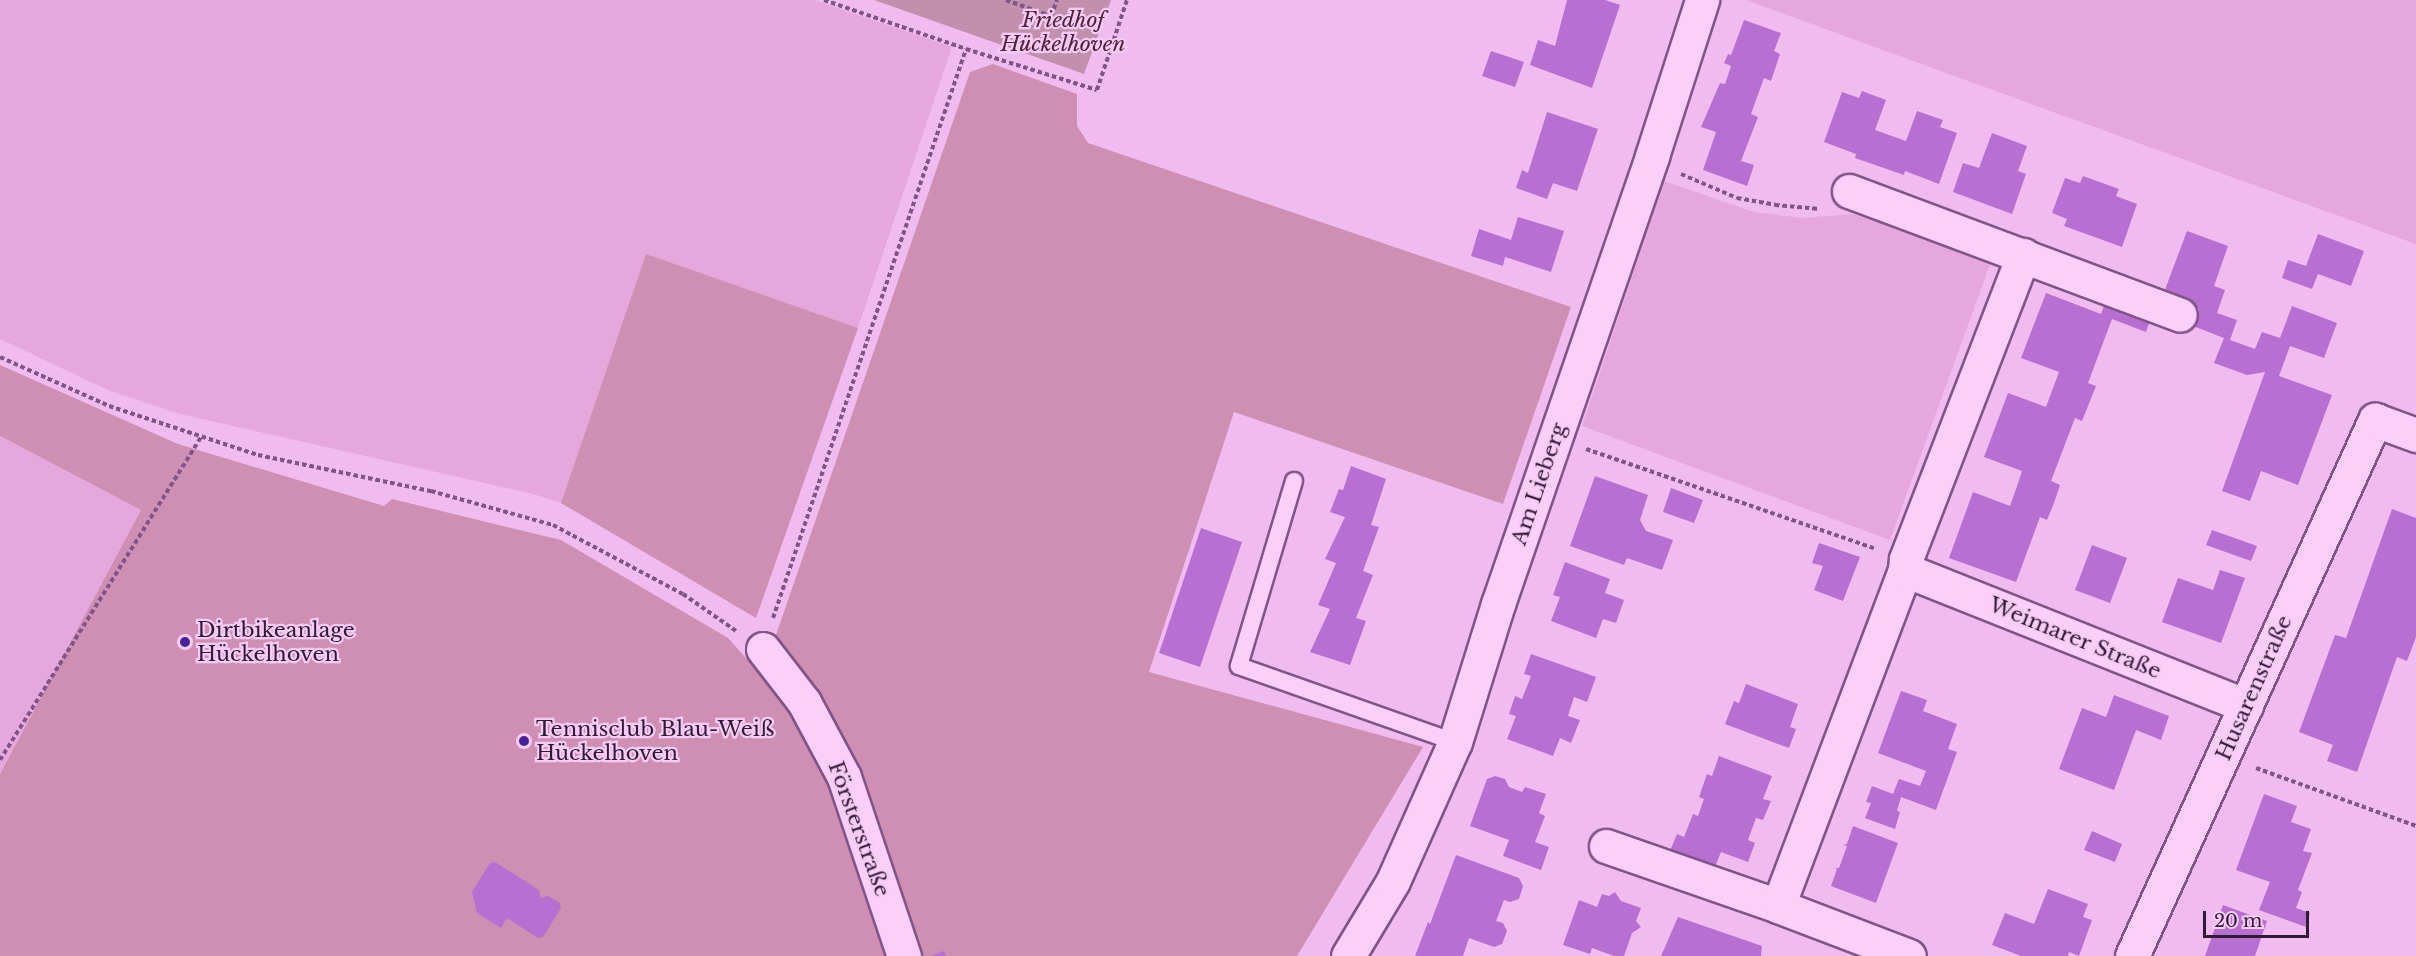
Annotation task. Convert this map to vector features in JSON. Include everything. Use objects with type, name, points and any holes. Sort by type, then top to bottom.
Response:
[{"type":"street","name":"Am Lieberg","points":[[1348,956],[1394,881],[1455,742],[1554,438],[1652,156],[1702,0]]},
{"type":"street","points":[[1849,191],[2180,315]]},
{"type":"street","points":[[1778,906],[2023,255]]},
{"type":"street","name":"Husarenstraße","points":[[2132,956],[2224,757],[2374,420],[2416,435]]},
{"type":"street","name":"Weimarer Straße","points":[[1905,565],[2246,706]]},
{"type":"street","name":"Försterstraße","points":[[763,649],[804,702],[844,777],[904,956]]},
{"type":"street","points":[[1606,846],[1778,906],[1909,956]]},
{"type":"lane","points":[[1294,481],[1239,666],[1455,742]]},
{"type":"path","points":[[824,0],[966,49],[1097,90],[1127,0]]},
{"type":"path","points":[[1006,0],[1051,16],[1057,0]]},
{"type":"path","points":[[0,357],[108,406],[258,455],[431,491],[553,525],[682,594],[763,649],[966,49]]},
{"type":"path","points":[[1652,156],[1693,181],[1737,198],[1775,205],[1842,208],[1849,191]]},
{"type":"path","points":[[0,760],[202,436]]},
{"type":"path","points":[[1554,438],[1905,565]]},
{"type":"path","points":[[2224,757],[2416,826]]},
{"type":"shaded area","points":[[0,0],[814,0],[952,47],[858,328],[646,255],[561,503],[533,494],[176,413],[110,391],[0,339]]},
{"type":"shaded area","points":[[1746,0],[2416,0],[2416,244]]},
{"type":"shaded area","points":[[993,64],[1077,94],[1077,126],[1088,143],[1571,307],[1503,504],[1234,412],[1149,672],[1423,747],[1297,956],[914,956],[851,771],[776,635],[970,72]]},
{"type":"shaded area","points":[[1664,181],[1754,212],[1804,218],[1852,214],[1992,259],[1890,540],[1582,426]]},
{"type":"shaded area","points":[[646,254],[858,328],[756,618],[561,503]]},
{"type":"shaded area","name":"Tennisclub Blau-Weiß Hückelhoven","points":[[0,365],[178,444],[384,506],[392,499],[561,540],[728,638],[787,704],[832,778],[888,956],[0,956],[0,774],[141,510],[0,436]]},
{"type":"shaded area","points":[[0,436],[141,510],[0,774]]},
{"type":"green space","name":"Friedhof Hückelhoven","points":[[874,0],[1111,0],[1084,74]]},
{"type":"building","points":[[1567,0],[1605,0],[1620,5],[1592,88],[1530,65],[1538,40],[1555,46]]},
{"type":"building","points":[[1744,20],[1781,33],[1774,51],[1780,54],[1771,81],[1764,78],[1751,114],[1758,117],[1741,161],[1754,165],[1747,186],[1703,170],[1716,132],[1701,127],[1720,83],[1725,84],[1731,66],[1724,63],[1728,54],[1731,55]]},
{"type":"building","points":[[1491,51],[1524,62],[1515,87],[1482,76]]},
{"type":"building","points":[[1862,91],[1886,100],[1875,130],[1906,141],[1917,111],[1943,120],[1940,127],[1957,133],[1939,184],[1905,171],[1904,175],[1855,158],[1856,154],[1824,142],[1842,92],[1859,98]]},
{"type":"building","points":[[1547,112],[1598,129],[1577,191],[1553,183],[1547,199],[1516,188],[1522,170],[1528,173]]},
{"type":"building","points":[[1992,133],[2027,146],[2018,171],[2026,174],[2012,214],[1953,192],[1963,163],[1979,168]]},
{"type":"building","points":[[2083,176],[2119,189],[2116,196],[2137,204],[2122,247],[2064,226],[2067,219],[2052,213],[2065,178],[2080,183]]},
{"type":"building","points":[[1518,217],[1564,231],[1551,272],[1505,257],[1503,266],[1471,256],[1479,229],[1511,240]]},
{"type":"building","points":[[2187,231],[2228,246],[2214,286],[2225,290],[2217,313],[2237,320],[2230,340],[2255,349],[2262,332],[2280,338],[2292,306],[2337,323],[2324,358],[2290,346],[2279,376],[2332,395],[2298,485],[2261,471],[2250,501],[2222,491],[2265,372],[2247,375],[2214,363],[2224,338],[2193,326],[2199,309],[2163,295]]},
{"type":"building","points":[[2318,234],[2364,251],[2351,286],[2318,274],[2312,289],[2282,278],[2288,260],[2306,266]]},
{"type":"building","points":[[2046,293],[2101,314],[2108,295],[2153,312],[2146,332],[2112,319],[2088,383],[2096,386],[2082,421],[2075,418],[2051,481],[2060,485],[2054,503],[2047,520],[2040,517],[2016,582],[1949,558],[1973,492],[2010,506],[2022,471],[1984,457],[2008,393],[2046,407],[2059,372],[2021,358]]},
{"type":"building","points":[[1351,466],[1386,479],[1371,525],[1379,527],[1363,571],[1373,575],[1356,618],[1366,621],[1350,665],[1310,652],[1330,609],[1318,605],[1336,563],[1325,559],[1345,517],[1330,512],[1339,489],[1343,490]]},
{"type":"building","points":[[1595,476],[1648,495],[1640,520],[1646,531],[1673,540],[1662,570],[1627,558],[1624,565],[1570,546]]},
{"type":"building","points":[[1671,488],[1703,500],[1694,523],[1663,512]]},
{"type":"building","points":[[2392,509],[2416,518],[2416,637],[2407,661],[2397,657],[2357,772],[2327,761],[2333,745],[2299,732],[2335,635],[2346,638]]},
{"type":"building","points":[[1201,528],[1242,542],[1200,667],[1159,653]]},
{"type":"building","points":[[2212,530],[2257,546],[2251,561],[2206,545]]},
{"type":"building","points":[[1819,543],[1860,557],[1843,601],[1814,590],[1823,566],[1812,563]]},
{"type":"building","points":[[2092,545],[2127,558],[2110,603],[2075,590]]},
{"type":"building","points":[[1565,562],[1610,579],[1605,593],[1624,600],[1616,623],[1603,619],[1596,638],[1551,621],[1560,597],[1553,595]]},
{"type":"building","points":[[2220,570],[2245,578],[2221,643],[2162,622],[2178,578],[2213,590]]},
{"type":"building","points":[[1531,654],[1596,677],[1587,702],[1574,697],[1568,716],[1580,720],[1571,743],[1560,738],[1553,756],[1507,739],[1516,716],[1509,714],[1515,696],[1522,699],[1531,676],[1524,674]]},
{"type":"building","points":[[1746,684],[1798,704],[1790,727],[1796,729],[1789,748],[1725,724],[1734,701],[1739,703]]},
{"type":"building","points":[[1901,691],[1927,700],[1923,711],[1957,724],[1948,749],[1957,752],[1936,810],[1901,797],[1895,829],[1865,818],[1871,803],[1866,802],[1872,786],[1893,794],[1899,779],[1920,786],[1926,771],[1878,753]]},
{"type":"building","points":[[2114,695],[2169,716],[2161,740],[2136,730],[2114,790],[2059,769],[2082,708],[2106,717]]},
{"type":"building","points":[[1719,756],[1772,776],[1763,799],[1771,801],[1763,820],[1756,818],[1748,840],[1755,843],[1748,862],[1721,852],[1715,867],[1670,851],[1677,834],[1684,837],[1693,814],[1698,816],[1704,799],[1699,797],[1707,774],[1712,776]]},
{"type":"building","points":[[1495,776],[1505,779],[1509,787],[1522,792],[1525,787],[1546,794],[1539,813],[1545,816],[1535,842],[1549,847],[1541,870],[1503,856],[1509,840],[1470,826],[1487,779]]},
{"type":"building","points":[[2264,794],[2297,806],[2291,822],[2311,829],[2303,851],[2312,853],[2298,890],[2302,892],[2296,908],[2310,913],[2306,927],[2259,910],[2270,882],[2236,870]]},
{"type":"building","points":[[1853,826],[1898,843],[1876,903],[1831,886],[1837,869],[1835,868],[1839,868],[1847,846],[1843,845],[1847,844]]},
{"type":"building","points":[[2092,831],[2122,844],[2115,862],[2084,850]]},
{"type":"building","points":[[1456,855],[1519,878],[1523,886],[1519,899],[1510,902],[1504,900],[1496,921],[1503,923],[1507,931],[1502,944],[1494,947],[1469,938],[1463,956],[1415,956],[1428,922],[1430,924]]},
{"type":"building","points":[[495,862],[539,890],[541,898],[548,896],[560,903],[561,908],[543,937],[538,938],[507,918],[501,928],[477,913],[472,892],[490,863]]},
{"type":"building","points":[[2048,889],[2088,904],[2083,917],[2092,920],[2079,956],[2069,952],[2068,956],[2021,956],[1992,945],[2005,913],[2034,924]]},
{"type":"building","points":[[1615,892],[1621,901],[1641,908],[1636,921],[1641,927],[1632,933],[1624,956],[1614,956],[1592,948],[1590,954],[1563,945],[1579,900],[1597,907],[1602,894],[1609,896]]},
{"type":"building","points":[[2223,905],[2267,921],[2255,956],[2205,956]]},
{"type":"building","points":[[1678,917],[1762,946],[1761,956],[1661,956]]},
{"type":"building","points":[[944,951],[946,956],[931,956]]},
{"type":"place","name":"Dirtbikeanlage Hückelhoven","points":[[185,642]]},
{"type":"place","name":"Tennisclub Blau-Weiß Hückelhoven","points":[[524,741]]}]
